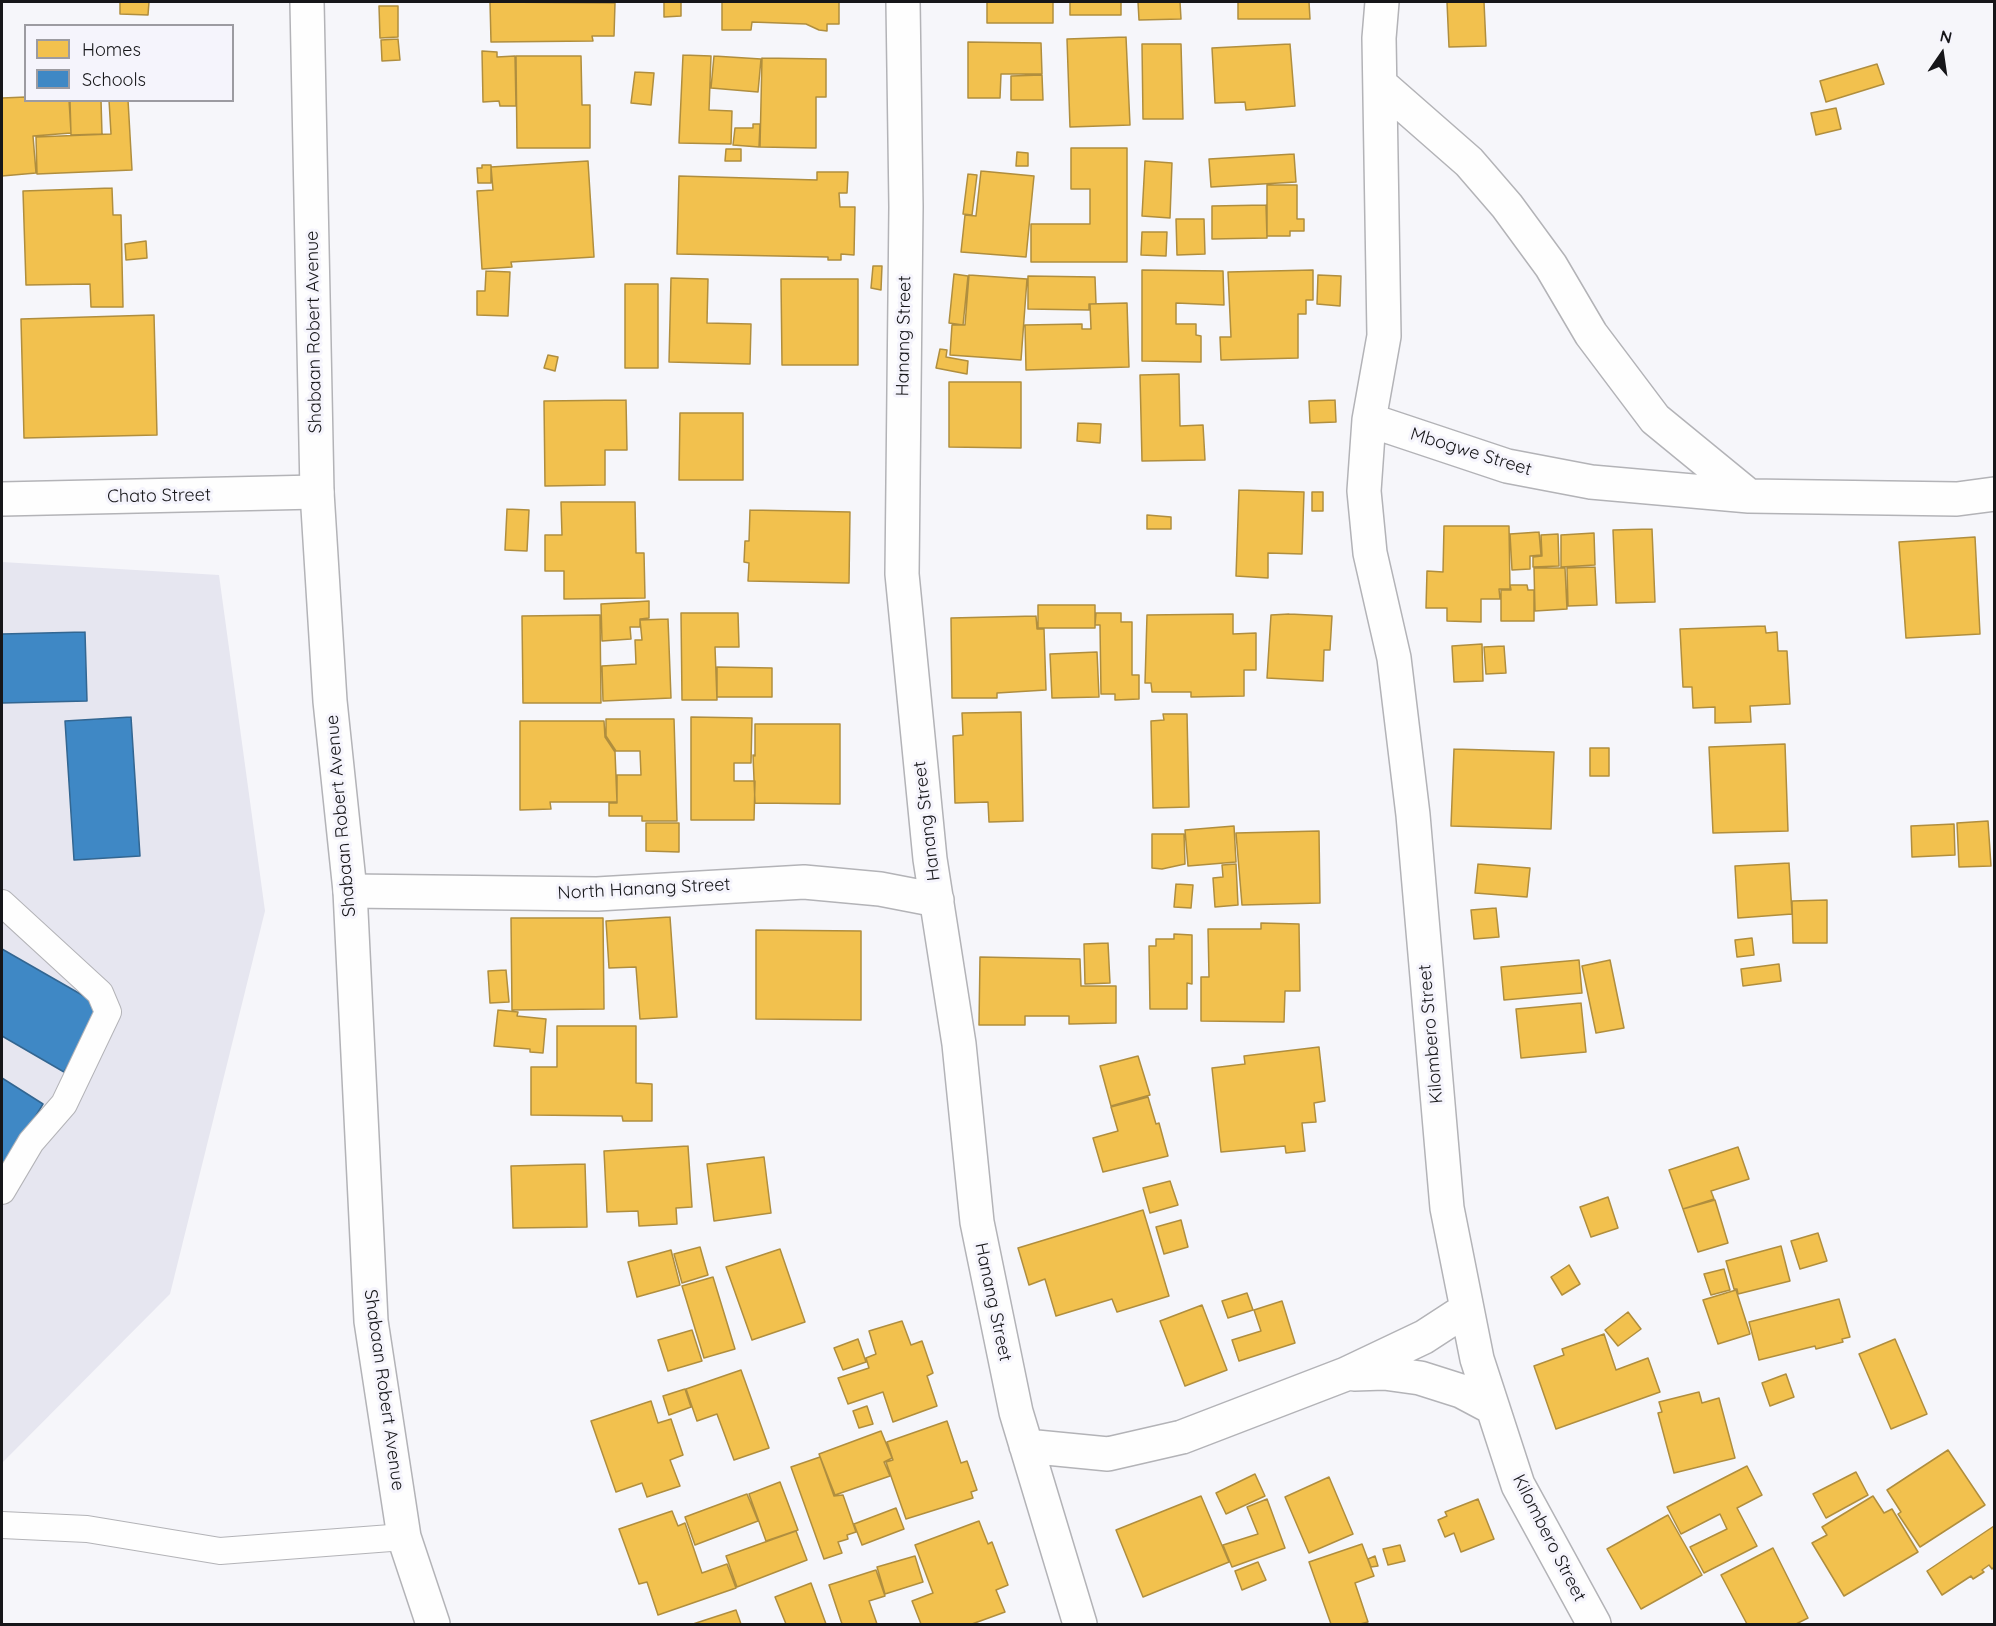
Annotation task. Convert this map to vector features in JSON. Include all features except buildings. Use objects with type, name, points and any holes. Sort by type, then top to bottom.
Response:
[{"type":"street","name":"Shabaan Robert Avenue","points":[[307,2],[317,492],[330,701],[350,891],[370,1321],[404,1537],[433,1624]]},
{"type":"street","name":"Hanang Street","points":[[903,2],[906,207],[902,573],[930,859],[959,1044],[977,1222],[1016,1412],[1080,1624]]},
{"type":"street","points":[[1369,420],[1384,336],[1379,38],[1382,2]]},
{"type":"street","points":[[1380,84],[1469,162],[1508,206],[1551,266],[1591,334],[1655,419],[1749,496]]},
{"type":"street","name":"Mbogwe Street","points":[[1369,420],[1507,466],[1591,482],[1749,496],[1957,499],[1995,494]]},
{"type":"street","name":"Kilombero Street","points":[[1369,420],[1364,491],[1370,553],[1394,658],[1413,815],[1447,1208],[1477,1359],[1518,1485],[1594,1624]]},
{"type":"street","name":"Chato Street","points":[[2,500],[317,492]]},
{"type":"street","name":"North Hanang Street","points":[[350,891],[597,894],[804,882],[880,889],[937,900]]},
{"type":"street","points":[[1026,1446],[1108,1454],[1182,1437],[1346,1374],[1424,1337],[1467,1309]]},
{"type":"street","points":[[1346,1374],[1384,1372],[1420,1378],[1461,1391],[1493,1408]]},
{"type":"lane","points":[[2,903],[100,993],[108,1012],[64,1104],[31,1142],[2,1191]]},
{"type":"lane","points":[[2,1525],[87,1529],[220,1551],[404,1537]]},
{"type":"shaded area","points":[[2,562],[219,575],[265,911],[170,1294],[2,1463]]}]
